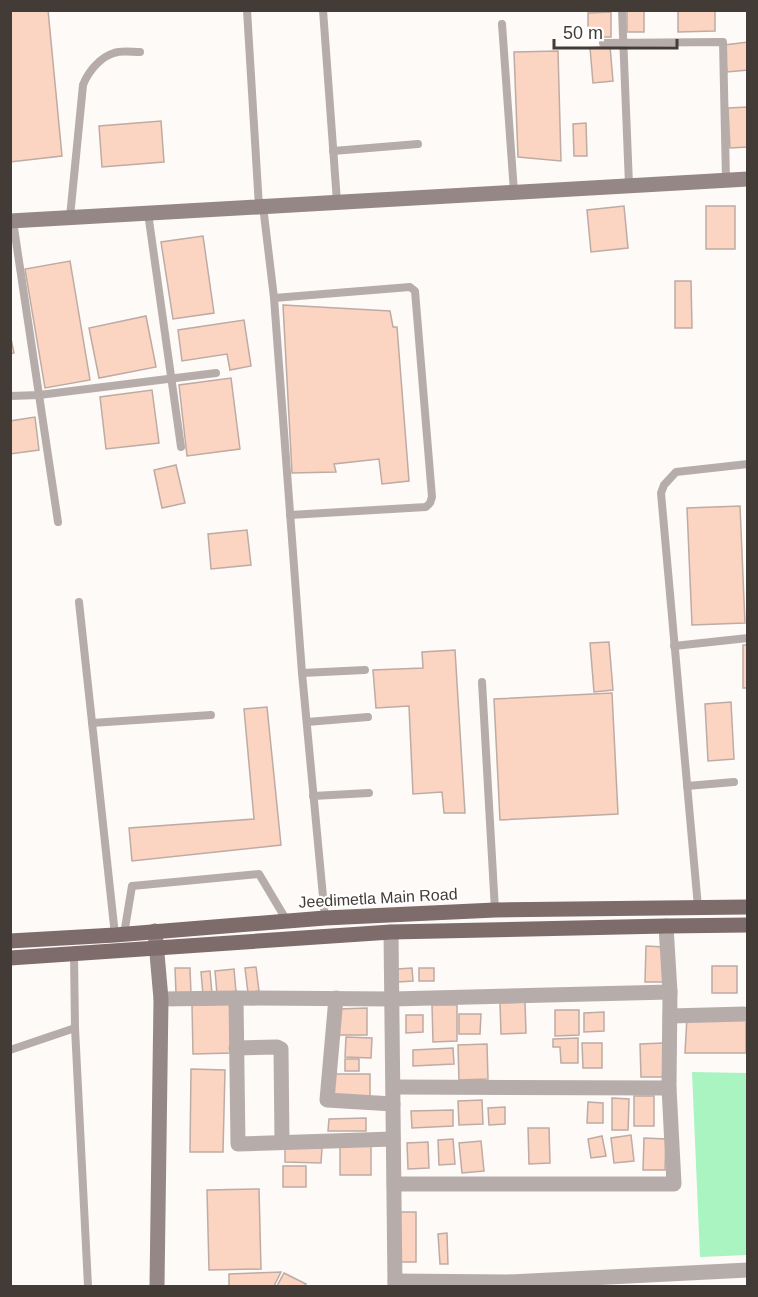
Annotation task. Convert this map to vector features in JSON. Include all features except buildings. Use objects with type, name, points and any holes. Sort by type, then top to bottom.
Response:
[{"type":"main road","name":"Jeedimetla Main Road","points":[[10,940],[325,918],[495,910],[747,907]]},
{"type":"main road","points":[[10,958],[391,932],[747,925]]},
{"type":"street","points":[[12,221],[747,178]]},
{"type":"street","points":[[394,1184],[674,1184],[669,1088],[670,992],[666,926]]},
{"type":"street","points":[[155,931],[161,999],[157,1287]]},
{"type":"street","points":[[391,932],[395,1284],[510,1284],[747,1270]]},
{"type":"street","points":[[161,999],[392,999],[670,992]]},
{"type":"street","points":[[236,998],[238,1144],[393,1139]]},
{"type":"street","points":[[336,998],[327,1100],[393,1104]]},
{"type":"street","points":[[670,1016],[744,1014]]},
{"type":"street","points":[[237,1048],[277,1047],[282,1049],[282,1142]]},
{"type":"street","points":[[393,1087],[669,1088]]},
{"type":"lane","points":[[248,10],[261,206],[274,298],[302,673],[325,918]]},
{"type":"lane","points":[[323,10],[337,202]]},
{"type":"lane","points":[[622,10],[629,186]]},
{"type":"lane","points":[[502,24],[514,192]]},
{"type":"lane","points":[[603,43],[723,42],[726,180]]},
{"type":"lane","points":[[70,217],[83,85],[87,74],[114,52],[140,52]]},
{"type":"lane","points":[[333,151],[418,144]]},
{"type":"lane","points":[[148,213],[181,447]]},
{"type":"lane","points":[[12,221],[58,522]]},
{"type":"lane","points":[[274,298],[413,288],[432,497],[426,507],[290,515]]},
{"type":"lane","points":[[10,396],[216,373]]},
{"type":"lane","points":[[698,907],[661,493],[664,485],[676,472],[747,464]]},
{"type":"lane","points":[[79,602],[92,723],[120,934]]},
{"type":"lane","points":[[674,646],[747,638]]},
{"type":"lane","points":[[302,673],[365,670]]},
{"type":"lane","points":[[482,682],[495,910]]},
{"type":"lane","points":[[92,723],[211,715]]},
{"type":"lane","points":[[307,722],[368,717]]},
{"type":"lane","points":[[687,786],[734,782]]},
{"type":"lane","points":[[314,796],[369,793]]},
{"type":"lane","points":[[120,934],[132,885],[259,874],[287,921]]},
{"type":"lane","points":[[74,954],[75,1028],[88,1287]]},
{"type":"lane","points":[[10,1050],[75,1028]]},
{"type":"green space","points":[[692,1072],[747,1073],[747,1255],[700,1257]]}]
